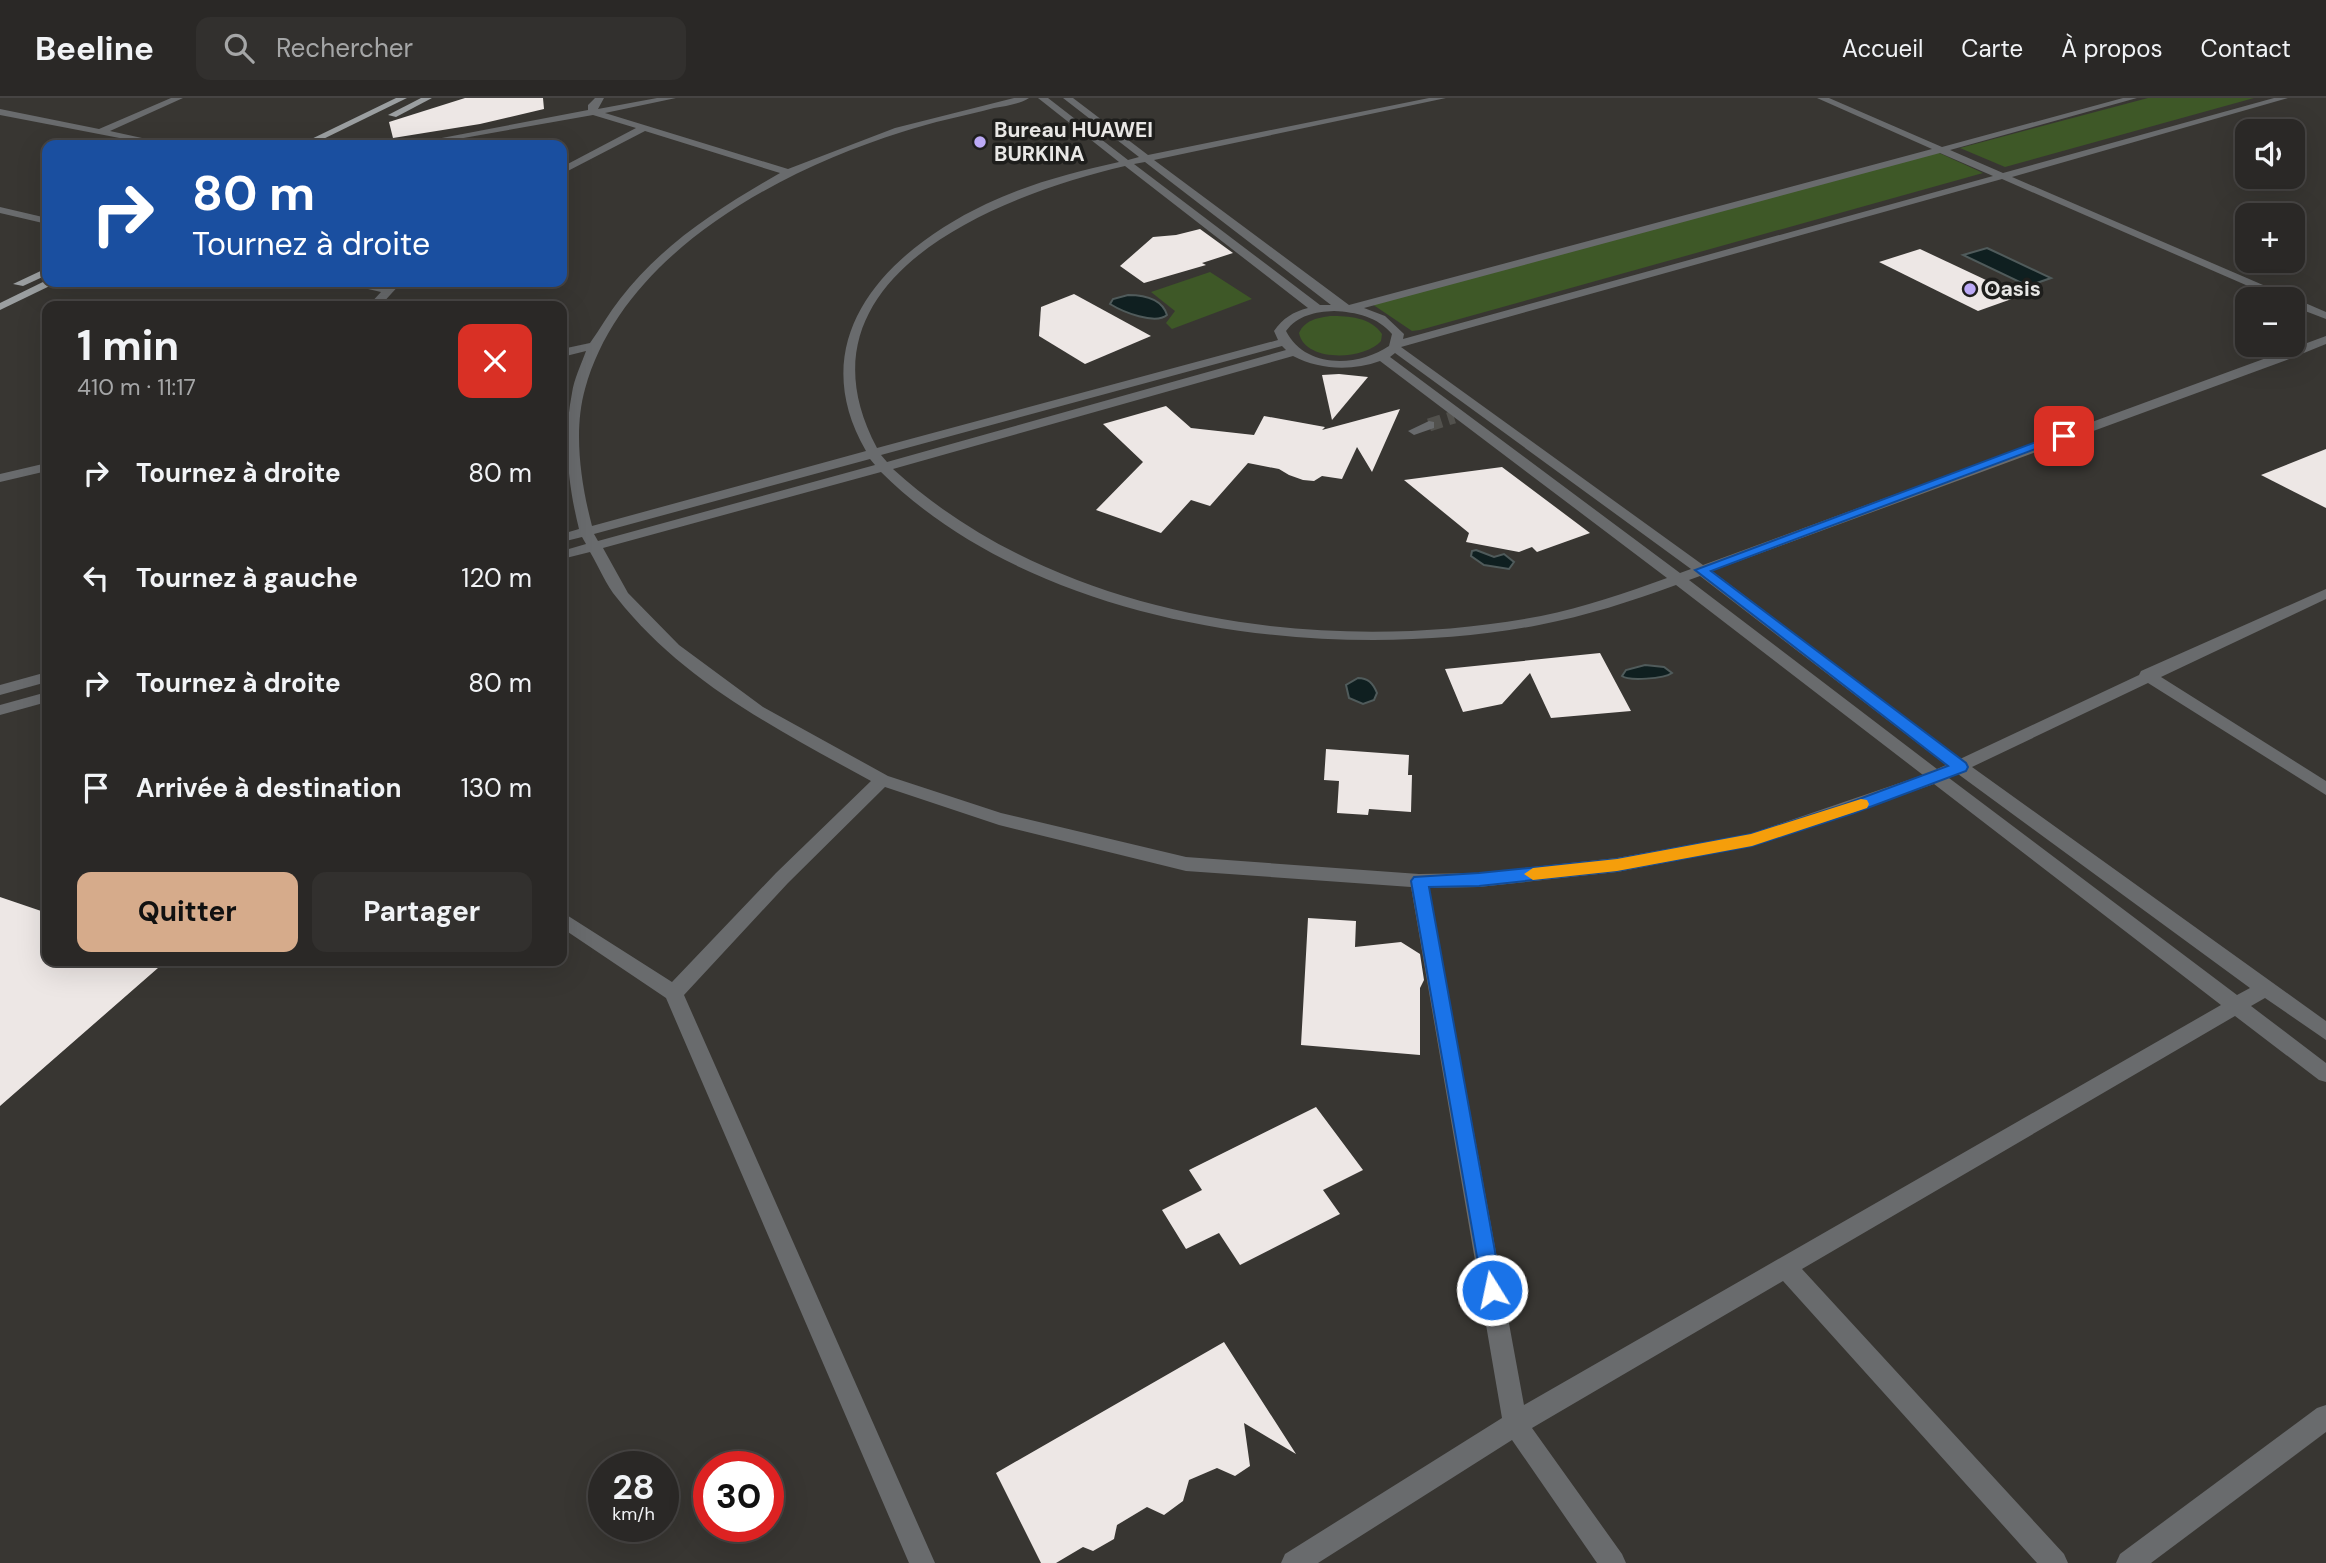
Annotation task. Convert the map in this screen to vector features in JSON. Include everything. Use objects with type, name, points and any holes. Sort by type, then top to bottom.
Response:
[{"type":"main road","points":[[315,140],[403,98]]},
{"type":"main road","points":[[366,128],[428,98]]},
{"type":"main road","points":[[0,294],[42,273]]},
{"type":"main road","points":[[0,307],[42,287]]},
{"type":"street","points":[[101,131],[179,98]]},
{"type":"street","points":[[593,112],[593,105],[600,98]]},
{"type":"street","points":[[438,140],[672,98]]},
{"type":"street","points":[[1026,98],[898,131],[788,172],[745,197],[695,231],[662,260],[625,300],[594,346],[578,391],[574,428],[576,490],[586,531],[622,595],[674,648],[757,711],[882,780],[999,819],[1186,864],[1419,881],[1479,880],[1617,865],[1752,840],[1936,777],[2326,593]]},
{"type":"street","points":[[1042,98],[1317,309]]},
{"type":"street","points":[[1068,98],[1346,308],[1379,316],[1392,324],[1398,334],[1392,350]]},
{"type":"street","points":[[1442,98],[1127,163],[1038,188],[961,221],[927,243],[891,275],[869,302],[851,341],[847,374],[856,417],[873,453],[883,466],[929,506],[996,551],[1067,582],[1143,606],[1228,623],[1353,635],[1445,631],[1532,622],[1570,614],[1680,579],[2039,445],[2216,384],[2326,340]]},
{"type":"street","points":[[1821,98],[2259,287]]},
{"type":"street","points":[[2133,98],[1346,308],[1317,309],[1299,314],[1286,321],[1280,331],[1283,342],[1293,352],[1312,360],[1335,364],[1360,363],[1392,350],[2284,98]]},
{"type":"street","points":[[0,112],[145,140]]},
{"type":"street","points":[[593,112],[788,172]]},
{"type":"street","points":[[567,168],[643,128]]},
{"type":"street","points":[[0,210],[42,220]]},
{"type":"street","points":[[378,301],[390,287]]},
{"type":"street","points":[[2305,307],[2326,316]]},
{"type":"street","points":[[567,537],[1283,342]]},
{"type":"street","points":[[567,352],[594,346]]},
{"type":"street","points":[[1392,350],[1458,416],[1680,579],[2326,1074]]},
{"type":"street","points":[[1392,350],[1702,570],[1960,767],[2326,1032]]},
{"type":"street","points":[[567,554],[1089,411],[1293,352]]},
{"type":"street","points":[[1414,431],[1429,425]]},
{"type":"street","points":[[0,478],[42,468]]},
{"type":"street","points":[[2147,676],[2326,789]]},
{"type":"street","points":[[0,690],[42,678]]},
{"type":"street","points":[[0,710],[42,698]]},
{"type":"street","points":[[674,993],[782,878],[882,780]]},
{"type":"street","points":[[1419,881],[1515,1424],[1613,1563]]},
{"type":"street","points":[[567,922],[674,993],[922,1563]]},
{"type":"street","points":[[1294,1563],[1515,1424],[2266,988]]},
{"type":"street","points":[[1785,1267],[2055,1563]]},
{"type":"street","points":[[2129,1563],[2326,1416]]},
{"type":"green space","points":[[2148,98],[2254,98],[2005,167],[1960,148]]},
{"type":"green space","points":[[1937,152],[1983,173],[1420,330],[1412,331],[1372,304]]},
{"type":"green space","points":[[1210,272],[1252,299],[1172,329],[1166,323],[1175,311],[1151,292]]},
{"type":"green space","points":[[1330,316],[1352,317],[1365,321],[1382,334],[1381,341],[1362,352],[1350,355],[1323,354],[1312,350],[1304,343],[1299,333],[1308,322]]},
{"type":"shaded area","points":[[1987,248],[2051,278],[2028,286],[1963,255]]},
{"type":"shaded area","points":[[1128,295],[1152,299],[1161,305],[1167,315],[1162,318],[1147,318],[1110,304],[1113,299]]},
{"type":"shaded area","points":[[1472,551],[1494,557],[1504,554],[1514,562],[1509,569],[1484,565],[1471,556]]},
{"type":"shaded area","points":[[1645,665],[1664,667],[1672,673],[1646,679],[1622,676],[1626,670]]},
{"type":"shaded area","points":[[1358,678],[1367,680],[1374,686],[1377,693],[1374,700],[1363,704],[1349,698],[1346,685]]},
{"type":"building","points":[[465,98],[543,98],[544,109],[480,124],[393,138],[389,122]]},
{"type":"building","points":[[1200,229],[1233,253],[1202,263],[1206,265],[1144,283],[1120,266],[1153,237]]},
{"type":"building","name":"Oasis","points":[[1920,249],[2020,296],[1978,311],[1879,262]]},
{"type":"building","points":[[1074,294],[1151,336],[1085,364],[1039,336],[1041,307]]},
{"type":"building","points":[[1322,375],[1368,377],[1332,420]]},
{"type":"building","points":[[1166,406],[1191,428],[1254,435],[1264,416],[1325,427],[1322,430],[1400,409],[1372,472],[1357,447],[1342,479],[1322,476],[1314,481],[1303,480],[1279,469],[1248,463],[1210,506],[1191,500],[1161,533],[1096,510],[1143,462],[1103,424]]},
{"type":"building","points":[[2326,449],[2326,508],[2261,475]]},
{"type":"building","points":[[1502,467],[1590,533],[1537,552],[1532,547],[1519,552],[1466,542],[1469,533],[1404,480]]},
{"type":"building","points":[[1600,653],[1631,711],[1551,718],[1530,673],[1502,704],[1463,712],[1445,669]]},
{"type":"building","points":[[1326,749],[1409,755],[1408,775],[1412,775],[1411,812],[1369,809],[1368,815],[1337,813],[1339,781],[1324,780]]},
{"type":"building","points":[[0,897],[42,911],[42,966],[160,966],[0,1106]]},
{"type":"building","points":[[1308,918],[1356,921],[1355,947],[1401,942],[1420,954],[1424,980],[1420,988],[1420,1055],[1301,1045]]},
{"type":"building","points":[[1316,1107],[1363,1170],[1323,1190],[1340,1214],[1240,1265],[1219,1233],[1186,1249],[1162,1210],[1202,1190],[1189,1170]]},
{"type":"building","points":[[1224,1342],[1296,1454],[1244,1423],[1250,1466],[1235,1476],[1217,1468],[1189,1480],[1183,1501],[1164,1515],[1147,1507],[1117,1525],[1114,1539],[1093,1551],[1083,1547],[1056,1563],[1041,1563],[996,1473]]},
{"type":"tunnel","points":[[1429,425],[1454,417]]},
{"type":"slow traffic","points":[[1533,874],[1617,865],[1752,840],[1861,804]]},
{"type":"place","name":"Bureau HUAWEI BURKINA","points":[[980,142]]},
{"type":"place","name":"Oasis","points":[[1970,289]]},
{"type":"route","points":[[1492,1290],[1419,881],[1479,880],[1617,865],[1752,840],[1848,809],[1960,767],[1702,570],[2064,436]]}]
